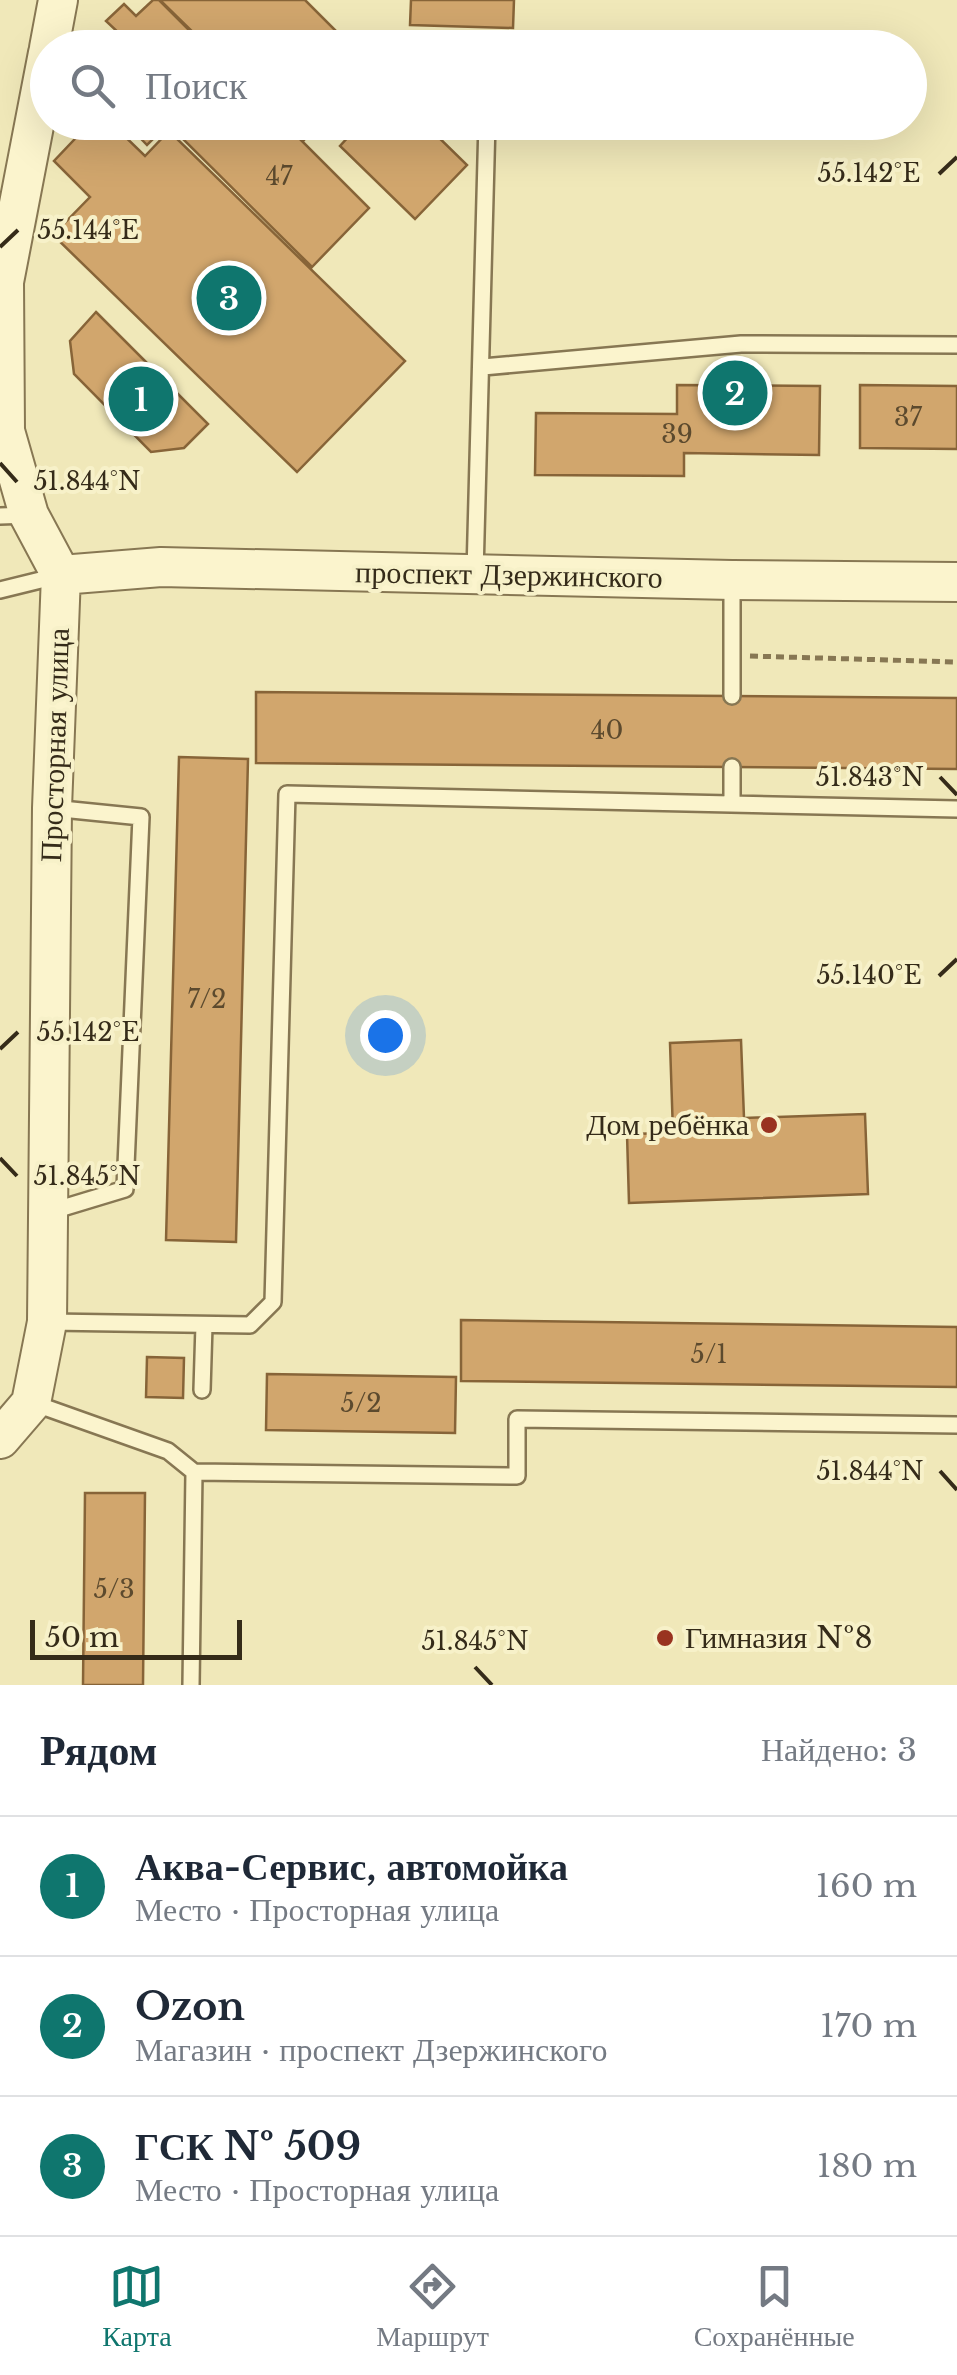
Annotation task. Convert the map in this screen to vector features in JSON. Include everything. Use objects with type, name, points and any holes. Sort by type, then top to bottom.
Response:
[{"type":"street","points":[[52,30],[58,0]]},
{"type":"street","points":[[31,140],[4,282],[5,431],[15,516],[61,575]]},
{"type":"street","name":"проспект Дзержинского","points":[[61,575],[161,567],[957,582]]},
{"type":"street","name":"Просторная улица","points":[[0,1439],[31,1403],[47,1322],[52,808],[61,575]]},
{"type":"lane","points":[[475,573],[488,140]]},
{"type":"lane","points":[[483,367],[741,344],[957,345]]},
{"type":"lane","points":[[0,590],[61,575]]},
{"type":"lane","points":[[732,580],[732,696]]},
{"type":"lane","points":[[732,767],[732,804]]},
{"type":"lane","points":[[47,1322],[250,1326],[273,1302],[287,794],[957,808]]},
{"type":"lane","points":[[49,1212],[125,1188],[141,817],[52,808]]},
{"type":"lane","points":[[202,1390],[204,1325]]},
{"type":"lane","points":[[31,1403],[168,1451],[194,1472],[517,1476],[517,1419],[957,1425]]},
{"type":"lane","points":[[192,1685],[194,1472]]},
{"type":"path","points":[[732,656],[957,662]]},
{"type":"building","points":[[153,0],[159,0],[189,30],[116,30],[106,21],[124,4],[136,16]]},
{"type":"building","points":[[160,0],[305,0],[335,30],[191,30]]},
{"type":"building","points":[[411,0],[514,0],[513,28],[410,25]]},
{"type":"building","points":[[74,140],[129,140],[145,156],[160,140],[178,140],[405,361],[297,472],[53,235],[90,197],[54,161]]},
{"type":"building","points":[[184,140],[301,140],[369,208],[312,267]]},
{"type":"building","points":[[346,140],[441,140],[467,165],[415,219],[340,146]]},
{"type":"building","points":[[96,312],[208,424],[184,448],[151,452],[74,374],[70,341]]},
{"type":"building","points":[[677,385],[820,386],[819,455],[684,453],[684,476],[535,475],[536,413],[677,414]]},
{"type":"building","points":[[860,385],[957,386],[957,449],[860,448]]},
{"type":"building","points":[[256,692],[957,698],[957,769],[256,763]]},
{"type":"building","points":[[179,757],[248,759],[236,1242],[166,1240]]},
{"type":"building","name":"Дом ребёнка","points":[[741,1040],[744,1118],[865,1114],[868,1194],[629,1203],[627,1134],[673,1133],[670,1043]]},
{"type":"building","points":[[461,1320],[957,1327],[957,1387],[461,1381]]},
{"type":"building","points":[[147,1357],[184,1358],[183,1398],[146,1397]]},
{"type":"building","points":[[267,1374],[456,1377],[455,1433],[266,1430]]},
{"type":"building","points":[[85,1493],[145,1493],[143,1685],[83,1685]]},
{"type":"place","name":"ГСК № 509","points":[[229,298]]},
{"type":"place","name":"Ozon","points":[[735,393]]},
{"type":"place","name":"Аква-Сервис, автомойка","points":[[141,399]]},
{"type":"place","name":"Дом ребёнка","points":[[769,1125]]},
{"type":"place","name":"Гимназия №8","points":[[665,1638]]}]
